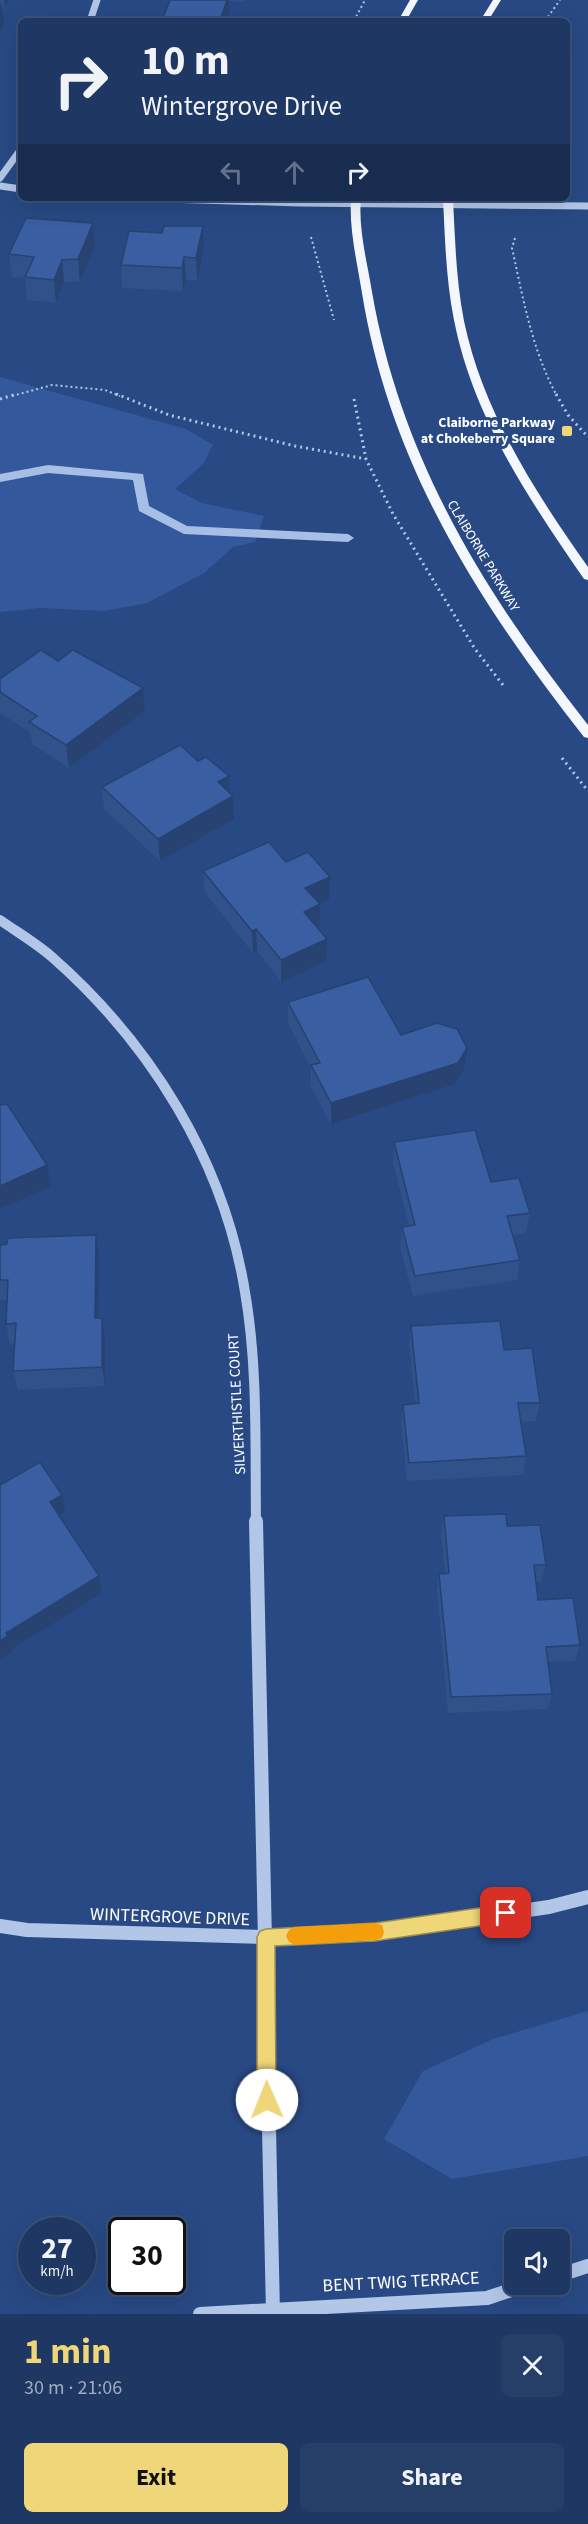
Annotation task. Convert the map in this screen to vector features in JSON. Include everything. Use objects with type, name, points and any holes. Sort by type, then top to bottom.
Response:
[{"type":"main road","points":[[404,18],[414,0]]},
{"type":"main road","points":[[486,18],[497,0]]},
{"type":"main road","name":"CLAIBORNE PARKWAY","points":[[356,201],[368,316],[389,388],[414,458],[442,520],[484,591],[538,673],[588,734]]},
{"type":"main road","points":[[448,201],[450,254],[459,322],[471,364],[497,429],[539,505],[588,576]]},
{"type":"street","points":[[91,18],[97,0]]},
{"type":"street","points":[[0,178],[18,152]]},
{"type":"street","points":[[0,186],[18,189]]},
{"type":"street","points":[[233,201],[300,203],[337,201]]},
{"type":"street","points":[[448,201],[502,205],[588,206]]},
{"type":"street","name":"SILVERTHISTLE COURT","points":[[0,920],[51,956],[104,1006],[150,1061],[191,1129],[222,1201],[243,1280],[253,1370],[266,1937],[265,2031],[273,2311]]},
{"type":"street","name":"WINTERGROVE DRIVE","points":[[0,1926],[27,1930],[266,1937],[375,1932],[549,1907],[588,1897]]},
{"type":"street","points":[[570,2272],[588,2266]]},
{"type":"street","name":"BENT TWIG TERRACE","points":[[200,2314],[487,2298],[504,2292]]},
{"type":"path","points":[[356,18],[365,0]]},
{"type":"path","points":[[547,18],[560,0]]},
{"type":"path","points":[[502,205],[514,227],[521,232],[513,239],[512,248],[532,333],[554,392],[568,415],[588,437]]},
{"type":"path","points":[[0,399],[52,385],[105,390],[169,415],[296,447],[366,459]]},
{"type":"shaded area","points":[[0,377],[186,429],[213,445],[203,464],[175,489],[202,503],[264,516],[255,542],[233,547],[204,573],[147,603],[104,611],[40,608],[0,612]]},
{"type":"shaded area","points":[[588,2011],[588,2156],[452,2179],[384,2139],[423,2071],[493,2039]]},
{"type":"building","points":[[170,0],[227,0],[221,18],[163,18]]},
{"type":"building","points":[[26,218],[93,223],[78,259],[62,260],[54,280],[25,277],[34,257],[9,254]]},
{"type":"building","points":[[164,226],[203,226],[196,258],[184,257],[182,268],[121,265],[129,231],[162,233]]},
{"type":"building","points":[[41,650],[58,661],[73,650],[143,688],[66,745],[29,722],[37,716],[0,692],[0,679]]},
{"type":"building","points":[[180,745],[198,761],[206,757],[229,776],[218,782],[233,796],[158,839],[102,787]]},
{"type":"building","points":[[269,842],[286,862],[308,852],[330,877],[305,888],[320,904],[304,912],[327,939],[281,960],[256,929],[252,931],[203,871]]},
{"type":"building","points":[[368,977],[401,1035],[437,1023],[457,1029],[467,1048],[458,1063],[331,1103],[311,1065],[320,1063],[288,1002]]},
{"type":"building","points":[[7,1104],[47,1165],[0,1186],[0,1105]]},
{"type":"building","points":[[475,1130],[491,1182],[519,1178],[530,1213],[507,1216],[520,1260],[415,1276],[402,1227],[415,1225],[394,1142]]},
{"type":"building","points":[[96,1235],[95,1318],[102,1318],[102,1367],[13,1371],[16,1323],[6,1324],[8,1280],[0,1280],[0,1245],[7,1244],[8,1238]]},
{"type":"building","points":[[500,1321],[504,1350],[532,1348],[540,1403],[518,1403],[526,1456],[409,1463],[403,1405],[419,1403],[411,1326]]},
{"type":"building","points":[[40,1462],[62,1495],[50,1502],[99,1576],[6,1633],[8,1636],[0,1641],[0,1485]]},
{"type":"building","points":[[506,1514],[507,1526],[540,1525],[546,1565],[534,1565],[538,1600],[573,1598],[580,1645],[546,1647],[552,1694],[451,1697],[439,1574],[449,1573],[444,1516]]},
{"type":"waterway","points":[[0,478],[48,469],[139,477],[143,508],[184,530],[348,538]]},
{"type":"slow traffic","points":[[295,1936],[376,1932]]},
{"type":"place","name":"Claiborne Parkway at Chokeberry Square","points":[[567,431]]},
{"type":"route","points":[[267,2100],[266,1937],[375,1932],[506,1913]]}]
